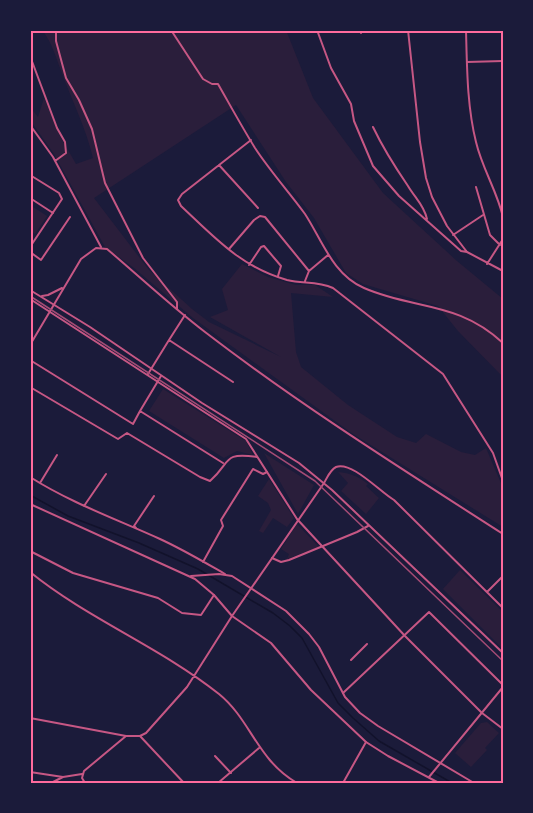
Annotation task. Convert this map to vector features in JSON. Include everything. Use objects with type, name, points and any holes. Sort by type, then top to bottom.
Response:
[{"type":"street","points":[[56,30],[56,41],[66,78],[92,129],[105,183],[143,258],[177,302],[177,309]]},
{"type":"street","points":[[171,30],[203,79],[212,84],[218,84],[251,140],[316,230],[328,255],[348,278],[362,288],[393,298],[451,311],[482,327],[503,343]]},
{"type":"street","points":[[317,30],[331,68],[351,104],[354,121],[373,166],[399,196],[461,250],[503,271]]},
{"type":"street","points":[[408,30],[426,178],[432,198],[453,235],[467,252]]},
{"type":"street","points":[[466,30],[467,62],[476,142],[481,161],[498,196],[503,217]]},
{"type":"street","points":[[30,56],[57,128],[67,147],[66,153],[55,161]]},
{"type":"street","points":[[467,62],[503,61]]},
{"type":"street","points":[[30,125],[55,161],[101,247]]},
{"type":"street","points":[[374,127],[384,150],[414,197],[422,204],[427,219]]},
{"type":"street","points":[[251,140],[182,194],[178,200],[182,206],[228,250],[249,265],[288,280],[323,284],[333,288],[443,374],[489,446],[503,481]]},
{"type":"street","points":[[219,165],[258,208]]},
{"type":"street","points":[[30,175],[59,193],[62,199],[30,247]]},
{"type":"street","points":[[476,187],[490,235],[500,245]]},
{"type":"street","points":[[30,198],[53,213]]},
{"type":"street","points":[[453,235],[483,215]]},
{"type":"street","points":[[228,250],[254,220],[260,216],[265,217],[309,271]]},
{"type":"street","points":[[30,252],[41,260],[70,217]]},
{"type":"street","points":[[487,264],[503,239]]},
{"type":"street","points":[[249,265],[264,246],[280,262],[278,276]]},
{"type":"street","points":[[30,345],[81,259],[92,249],[101,247],[107,249],[184,315],[351,436],[503,534]]},
{"type":"street","points":[[305,281],[309,271],[328,255]]},
{"type":"street","points":[[39,296],[48,295],[64,287]]},
{"type":"street","points":[[30,290],[299,463],[324,483],[503,653]]},
{"type":"street","points":[[30,299],[246,439],[297,519],[405,636],[482,713],[503,729]]},
{"type":"street","points":[[148,374],[184,315]]},
{"type":"street","points":[[169,340],[233,382]]},
{"type":"street","points":[[30,360],[133,424]]},
{"type":"street","points":[[30,387],[118,439],[127,433],[161,376]]},
{"type":"street","points":[[140,411],[224,464]]},
{"type":"street","points":[[127,433],[210,481],[224,464],[237,454],[258,457]]},
{"type":"street","points":[[40,483],[57,455]]},
{"type":"street","points":[[30,718],[126,736],[140,736],[153,728],[194,676],[297,519],[336,467],[347,468],[365,477],[383,494],[394,500],[503,608]]},
{"type":"street","points":[[203,562],[223,526],[221,520],[253,469],[263,474],[267,472]]},
{"type":"street","points":[[84,506],[106,474]]},
{"type":"street","points":[[30,477],[84,506],[161,539],[252,588],[286,611],[319,647],[343,693],[360,713],[474,783]]},
{"type":"street","points":[[137,530],[134,526],[154,496]]},
{"type":"street","points":[[31,505],[190,576],[214,595],[232,616],[271,643],[311,690],[366,742],[439,783]]},
{"type":"street","points":[[272,558],[281,562],[289,560],[369,525]]},
{"type":"street","points":[[30,551],[73,573],[158,598],[182,614],[201,615],[214,595]]},
{"type":"street","points":[[30,572],[75,603],[194,676],[220,695],[232,706],[259,748],[279,770],[297,783]]},
{"type":"street","points":[[190,576],[225,574]]},
{"type":"street","points":[[487,592],[503,578]]},
{"type":"street","points":[[343,693],[429,612],[503,686],[429,777]]},
{"type":"street","points":[[351,660],[367,644]]},
{"type":"street","points":[[85,783],[83,774],[87,767],[126,736]]},
{"type":"street","points":[[140,736],[184,783]]},
{"type":"street","points":[[344,783],[366,742]]},
{"type":"street","points":[[218,783],[259,748]]},
{"type":"street","points":[[215,756],[231,772]]},
{"type":"street","points":[[30,772],[63,777],[83,774]]},
{"type":"street","points":[[51,783],[63,777]]},
{"type":"shaded area","points":[[42,30],[286,30],[313,98],[383,193],[457,261],[503,299],[503,377],[458,331],[438,306],[363,284],[346,273],[314,218],[286,182],[236,105],[94,198],[149,270],[192,309],[209,322],[281,357],[210,317],[228,310],[222,289],[242,264],[268,277],[296,285],[315,285],[333,297],[291,293],[296,352],[301,367],[348,405],[397,437],[416,443],[426,434],[461,452],[475,455],[486,448],[503,488],[503,527],[353,434],[193,318],[134,268],[105,247],[54,154],[30,120],[30,107],[38,117],[44,98],[60,136],[76,164],[93,158],[83,125],[54,50]]},
{"type":"shaded area","points":[[30,205],[47,216],[35,234],[30,231]]},
{"type":"shaded area","points":[[163,389],[246,441],[253,455],[237,451],[224,458],[149,411]]},
{"type":"shaded area","points":[[264,453],[314,485],[298,514]]},
{"type":"shaded area","points":[[338,472],[361,479],[379,498],[366,514],[341,491],[348,483]]},
{"type":"shaded area","points":[[269,479],[294,518],[287,527],[273,518],[263,533],[259,531],[271,510],[268,503],[258,496]]},
{"type":"shaded area","points":[[297,524],[319,547],[287,559],[289,554],[281,549]]},
{"type":"shaded area","points":[[460,570],[503,612],[503,649],[443,589]]},
{"type":"shaded area","points":[[487,722],[499,733],[471,767],[455,753],[481,723]]},
{"type":"waterway","points":[[30,495],[68,516],[139,543],[198,569],[273,613],[302,638],[338,703],[353,718],[379,741],[452,783]]},
{"type":"tram line","points":[[30,296],[315,481],[503,661]]}]
